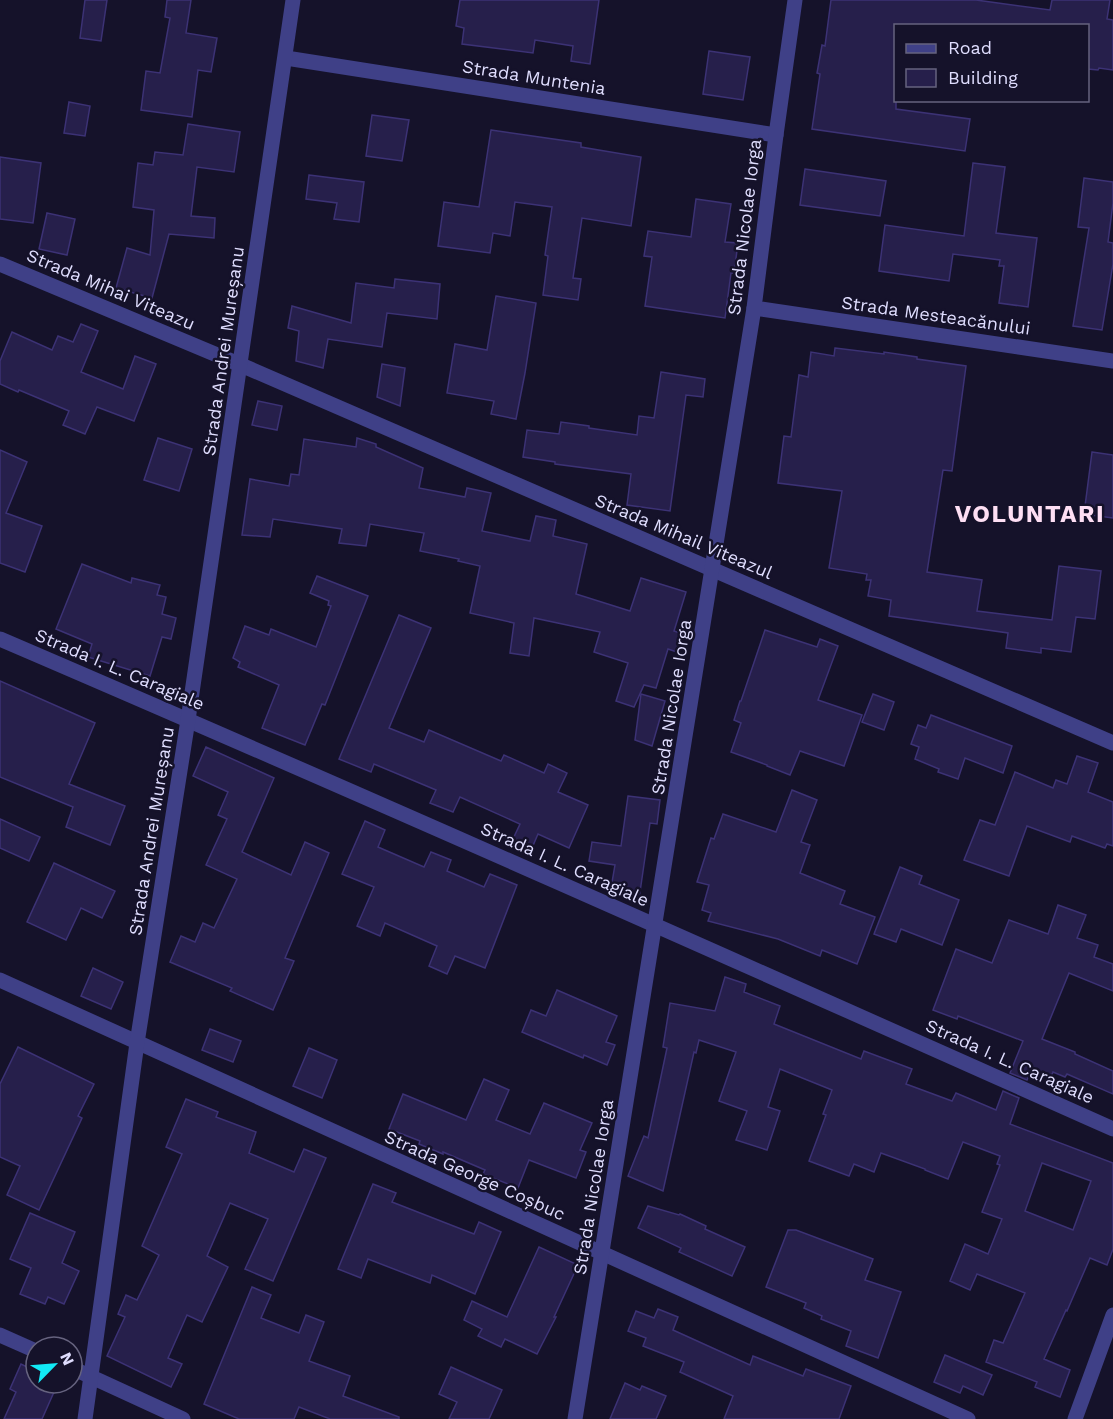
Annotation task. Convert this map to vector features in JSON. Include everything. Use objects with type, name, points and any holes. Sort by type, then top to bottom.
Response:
[{"type":"street","name":"Strada Andrei Mureșanu","points":[[85,1419],[138,1043],[188,720],[293,0]]},
{"type":"street","name":"Strada Nicolae Iorga","points":[[575,1419],[754,308],[795,0]]},
{"type":"street","name":"Strada Muntenia","points":[[285,58],[776,135]]},
{"type":"street","name":"Strada Mihai Viteazu","points":[[0,264],[240,365]]},
{"type":"street","name":"Strada Mesteacănului","points":[[754,308],[1113,361]]},
{"type":"street","name":"Strada Mihail Viteazul","points":[[240,365],[1113,743]]},
{"type":"street","name":"Strada I. L. Caragiale","points":[[0,639],[656,925],[1113,1129]]},
{"type":"street","name":"Strada George Coșbuc","points":[[0,980],[968,1419]]},
{"type":"street","points":[[1075,1419],[1113,1315]]},
{"type":"street","points":[[0,1335],[24,1346]]},
{"type":"street","points":[[84,1373],[183,1419]]},
{"type":"building","points":[[85,0],[107,0],[101,41],[80,38]]},
{"type":"building","points":[[167,0],[191,0],[186,33],[217,38],[211,72],[198,70],[192,117],[141,110],[146,71],[160,73],[170,18],[165,17]]},
{"type":"building","points":[[460,0],[599,0],[590,64],[571,61],[573,46],[535,40],[533,53],[462,44],[464,28],[456,26]]},
{"type":"building","points":[[831,0],[976,0],[1050,10],[1052,0],[1110,0],[1107,19],[1113,20],[1113,70],[1089,69],[1089,24],[894,24],[894,102],[896,102],[896,109],[970,119],[965,151],[812,129],[820,74],[817,73],[822,45],[825,46]]},
{"type":"building","points":[[709,51],[750,57],[743,100],[703,94]]},
{"type":"building","points":[[69,102],[90,106],[85,136],[64,133]]},
{"type":"building","points":[[372,115],[409,120],[402,161],[366,156]]},
{"type":"building","points":[[188,124],[240,132],[234,172],[197,167],[191,216],[215,218],[214,238],[169,234],[152,298],[116,288],[127,248],[150,255],[154,210],[133,207],[138,163],[153,165],[155,152],[183,155]]},
{"type":"building","points":[[491,130],[581,143],[581,147],[641,157],[631,226],[582,218],[573,278],[581,279],[578,300],[543,295],[548,256],[545,255],[552,207],[515,202],[510,236],[493,233],[490,253],[438,246],[444,202],[479,207]]},
{"type":"building","points":[[0,157],[41,163],[33,223],[0,219]]},
{"type":"building","points":[[973,163],[1005,167],[996,233],[1037,238],[1028,307],[999,303],[1004,266],[999,266],[1000,260],[953,254],[949,281],[879,271],[885,225],[964,236]]},
{"type":"building","points":[[805,169],[886,181],[880,216],[800,205]]},
{"type":"building","points":[[309,175],[364,182],[359,222],[334,219],[337,203],[306,199]]},
{"type":"building","points":[[1084,178],[1113,182],[1108,242],[1113,243],[1113,264],[1102,330],[1073,326],[1089,228],[1078,227]]},
{"type":"building","points":[[696,199],[731,204],[725,242],[738,243],[725,318],[645,306],[652,257],[644,256],[648,231],[691,237]]},
{"type":"building","points":[[47,213],[75,219],[67,255],[39,249]]},
{"type":"building","points":[[395,279],[440,284],[437,319],[387,313],[382,347],[328,339],[323,368],[296,361],[299,331],[288,328],[292,306],[351,323],[356,283],[394,288]]},
{"type":"building","points":[[496,296],[536,303],[516,419],[491,414],[494,401],[447,393],[455,344],[487,350]]},
{"type":"building","points":[[81,324],[98,331],[81,372],[123,389],[135,356],[156,364],[134,421],[97,407],[85,434],[63,425],[69,411],[0,384],[0,361],[12,332],[52,350],[58,336],[73,342]]},
{"type":"building","points":[[835,348],[884,354],[884,352],[966,366],[952,471],[943,470],[927,572],[982,580],[977,611],[1052,620],[1059,566],[1101,571],[1095,619],[1076,617],[1071,652],[1041,648],[1041,653],[1006,648],[1008,633],[889,616],[891,600],[868,596],[871,580],[866,580],[867,574],[829,568],[842,491],[778,483],[784,436],[791,437],[799,375],[808,377],[811,352],[834,356]]},
{"type":"building","points":[[382,364],[405,368],[400,406],[377,397]]},
{"type":"building","points":[[661,372],[705,379],[703,397],[686,395],[670,511],[627,505],[631,474],[555,464],[555,462],[523,457],[527,430],[559,434],[561,422],[637,435],[639,416],[654,418]]},
{"type":"building","points":[[258,401],[282,406],[277,430],[252,425]]},
{"type":"building","points":[[158,438],[192,449],[179,491],[144,480]]},
{"type":"building","points":[[357,438],[376,444],[376,447],[423,468],[419,488],[465,497],[467,488],[491,493],[482,531],[530,541],[536,516],[556,520],[553,536],[587,544],[576,594],[630,611],[641,578],[686,592],[674,631],[683,634],[677,652],[668,649],[656,688],[644,685],[634,707],[616,701],[628,663],[594,652],[600,632],[534,618],[529,656],[510,653],[514,623],[470,613],[480,566],[420,551],[424,533],[370,524],[366,546],[339,543],[342,529],[273,519],[270,537],[242,535],[250,479],[289,486],[291,474],[299,475],[304,439],[356,447]]},
{"type":"building","points":[[0,450],[27,462],[6,513],[42,526],[25,572],[0,563]]},
{"type":"building","points":[[1092,452],[1113,455],[1113,518],[1084,514]]},
{"type":"building","points":[[82,564],[131,583],[132,578],[160,585],[157,595],[166,597],[162,614],[176,618],[171,639],[162,637],[150,676],[88,657],[92,644],[56,629]]},
{"type":"building","points":[[317,576],[368,596],[325,705],[322,704],[305,745],[262,728],[279,685],[238,667],[240,662],[233,658],[245,626],[269,635],[271,629],[316,647],[331,606],[328,605],[329,601],[310,593]]},
{"type":"building","points":[[399,615],[431,628],[389,728],[424,742],[429,730],[501,761],[504,755],[544,773],[548,764],[567,773],[558,792],[588,805],[569,848],[538,834],[532,848],[513,839],[520,824],[460,797],[453,812],[430,803],[436,790],[374,764],[371,772],[339,759]]},
{"type":"building","points":[[765,630],[817,647],[820,639],[838,646],[818,700],[862,715],[844,766],[800,751],[790,775],[731,752],[741,723],[734,720]]},
{"type":"building","points":[[0,681],[95,723],[69,784],[125,806],[110,845],[66,827],[73,807],[0,777]]},
{"type":"building","points":[[641,694],[665,701],[652,746],[635,740]]},
{"type":"building","points":[[873,694],[894,702],[884,730],[862,722]]},
{"type":"building","points":[[931,715],[1012,746],[1003,773],[965,758],[958,779],[938,772],[939,769],[915,759],[919,747],[911,744],[918,725],[926,728]]},
{"type":"building","points":[[206,747],[274,778],[242,852],[291,875],[305,842],[329,853],[285,958],[294,961],[273,1010],[230,991],[232,988],[170,962],[181,936],[195,942],[203,923],[214,928],[237,879],[206,865],[227,819],[218,815],[228,792],[193,776]]},
{"type":"building","points":[[1077,756],[1098,763],[1088,792],[1113,802],[1113,846],[1107,844],[1105,848],[1072,836],[1070,842],[1027,826],[1009,876],[964,860],[980,820],[995,825],[1015,772],[1053,788],[1056,780],[1067,784]]},
{"type":"building","points":[[792,790],[817,800],[801,842],[810,845],[800,873],[845,891],[840,904],[875,917],[857,964],[822,950],[820,956],[778,939],[708,921],[711,913],[702,910],[709,885],[697,882],[711,838],[714,839],[723,814],[776,832]]},
{"type":"building","points":[[628,796],[660,800],[657,824],[650,823],[639,899],[610,894],[615,865],[589,861],[592,842],[621,846]]},
{"type":"building","points":[[0,819],[40,837],[29,861],[0,848]]},
{"type":"building","points":[[365,821],[385,830],[378,847],[424,867],[431,852],[451,860],[447,871],[484,887],[490,874],[517,885],[485,968],[455,956],[447,974],[429,966],[437,946],[385,923],[380,936],[357,926],[374,887],[342,874]]},
{"type":"building","points":[[54,863],[115,891],[102,918],[81,908],[66,940],[27,922]]},
{"type":"building","points":[[900,867],[922,876],[919,884],[959,900],[942,945],[901,929],[896,942],[874,934]]},
{"type":"building","points":[[1058,905],[1086,915],[1077,938],[1098,945],[1094,957],[1113,964],[1113,991],[1069,973],[1042,1039],[1113,1071],[1113,1094],[1067,1074],[1065,1077],[1053,1072],[1050,1079],[1031,1071],[1027,1080],[1010,1073],[1023,1041],[958,1016],[957,1019],[933,1010],[956,949],[992,963],[1009,920],[1048,934]]},
{"type":"building","points":[[93,968],[123,982],[111,1009],[81,996]]},
{"type":"building","points":[[725,977],[746,984],[744,992],[780,1006],[774,1024],[861,1059],[864,1051],[912,1069],[906,1084],[952,1101],[956,1093],[996,1110],[1003,1091],[1019,1098],[1010,1124],[1113,1163],[1113,1249],[1107,1265],[1090,1258],[1044,1359],[1070,1370],[1060,1397],[1035,1387],[1037,1382],[986,1362],[994,1340],[1003,1343],[1025,1293],[977,1274],[970,1290],[950,1281],[965,1244],[988,1254],[1002,1219],[982,1212],[1000,1165],[997,1164],[1000,1156],[963,1142],[948,1179],[881,1153],[874,1172],[854,1164],[849,1176],[809,1161],[826,1115],[823,1114],[832,1090],[780,1069],[768,1107],[780,1111],[767,1150],[736,1140],[747,1111],[719,1101],[736,1052],[699,1040],[696,1053],[694,1052],[663,1191],[628,1176],[644,1136],[648,1138],[667,1048],[663,1047],[670,1003],[715,1011]],"holes":[[[1042,1163],[1091,1181],[1073,1230],[1025,1211]]]},
{"type":"building","points":[[557,990],[617,1016],[606,1042],[615,1045],[607,1065],[584,1055],[583,1058],[522,1032],[531,1010],[546,1016]]},
{"type":"building","points":[[210,1029],[241,1041],[233,1062],[202,1050]]},
{"type":"building","points":[[18,1047],[94,1084],[78,1116],[82,1118],[39,1210],[7,1195],[20,1166],[0,1157],[0,1084]]},
{"type":"building","points":[[309,1048],[337,1060],[322,1098],[293,1086]]},
{"type":"building","points":[[484,1079],[509,1090],[496,1120],[530,1134],[544,1103],[592,1123],[580,1150],[586,1152],[576,1178],[529,1160],[518,1188],[483,1174],[485,1170],[419,1144],[420,1141],[389,1129],[403,1094],[466,1120]]},
{"type":"building","points":[[186,1099],[218,1112],[216,1117],[256,1132],[249,1153],[294,1172],[304,1149],[326,1158],[273,1281],[245,1269],[268,1219],[230,1203],[207,1256],[228,1267],[202,1322],[187,1315],[168,1358],[182,1364],[171,1387],[107,1356],[125,1317],[118,1314],[126,1295],[137,1300],[159,1255],[142,1246],[182,1154],[166,1147]]},
{"type":"building","points":[[373,1184],[396,1193],[392,1202],[474,1234],[479,1222],[501,1232],[475,1294],[432,1275],[430,1283],[368,1259],[361,1278],[338,1269]]},
{"type":"building","points":[[648,1206],[680,1214],[706,1226],[705,1229],[745,1247],[732,1276],[679,1252],[681,1248],[638,1228]]},
{"type":"building","points":[[30,1213],[75,1232],[62,1263],[79,1271],[64,1304],[48,1297],[45,1304],[20,1294],[31,1268],[10,1259]]},
{"type":"building","points":[[788,1230],[796,1230],[873,1259],[865,1280],[901,1292],[878,1358],[846,1346],[851,1331],[821,1319],[822,1316],[804,1308],[806,1303],[766,1287]]},
{"type":"building","points":[[539,1247],[578,1265],[537,1354],[505,1339],[501,1347],[478,1336],[482,1329],[464,1320],[472,1301],[507,1317]]},
{"type":"building","points":[[252,1287],[271,1295],[261,1318],[299,1333],[306,1315],[324,1322],[309,1361],[350,1376],[343,1396],[399,1417],[399,1419],[330,1419],[299,1407],[294,1419],[239,1419],[204,1404]]},
{"type":"building","points":[[658,1309],[678,1317],[673,1330],[750,1365],[753,1356],[803,1376],[806,1369],[851,1386],[839,1419],[724,1419],[733,1396],[680,1372],[684,1362],[643,1346],[646,1338],[628,1331],[636,1311],[654,1318]]},
{"type":"building","points":[[945,1355],[992,1375],[983,1395],[963,1386],[960,1393],[934,1382]]},
{"type":"building","points":[[21,1364],[24,1366],[24,1395],[53,1395],[42,1419],[4,1419],[16,1392],[10,1389]]},
{"type":"building","points":[[451,1367],[502,1390],[489,1419],[449,1419],[457,1402],[439,1394]]},
{"type":"building","points":[[625,1383],[640,1390],[642,1386],[666,1396],[656,1419],[610,1419]]},
{"type":"district","name":"VOLUNTARI","points":[[1030,514]]}]
